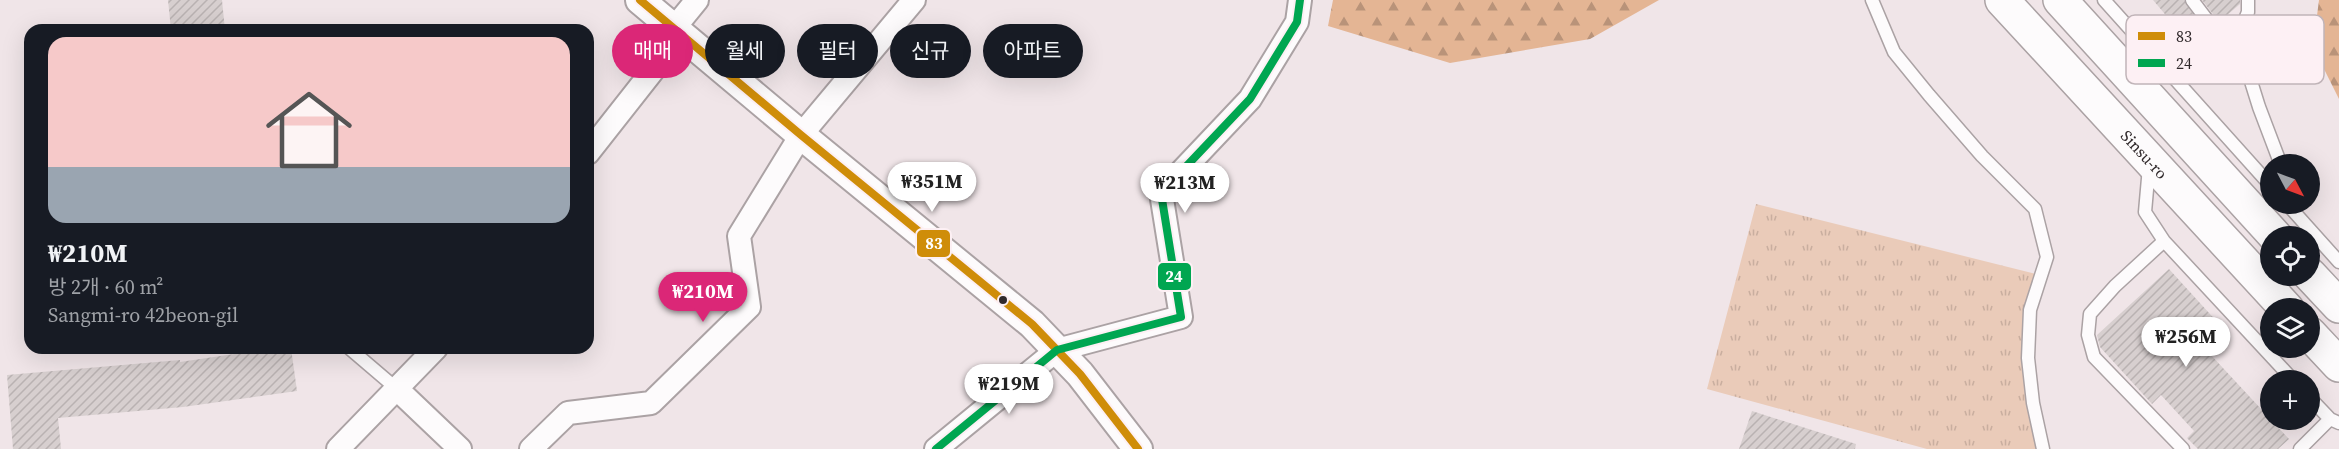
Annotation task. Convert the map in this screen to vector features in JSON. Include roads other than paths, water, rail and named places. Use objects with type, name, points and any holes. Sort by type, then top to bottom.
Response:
[{"type":"main road","name":"Sinsu-ro","points":[[2002,0],[2277,298]]},
{"type":"main road","points":[[2060,0],[2126,72]]},
{"type":"main road","points":[[2137,84],[2266,226]]},
{"type":"main road","points":[[2320,286],[2339,306]]},
{"type":"main road","points":[[2320,345],[2339,365]]},
{"type":"street","points":[[640,0],[671,24]]},
{"type":"street","points":[[677,24],[697,0]]},
{"type":"street","points":[[531,449],[568,413],[651,403],[749,306],[739,236],[801,135],[914,0]]},
{"type":"street","points":[[936,449],[1057,350],[1181,317],[1161,193],[1250,99],[1297,22],[1300,0]]},
{"type":"street","points":[[693,42],[801,135],[1032,324],[1080,374],[1137,449]]},
{"type":"street","points":[[594,145],[647,78]]},
{"type":"street","points":[[338,449],[430,354]]},
{"type":"street","points":[[397,388],[460,449]]},
{"type":"lane","points":[[1872,0],[1894,52],[1982,156],[2035,209],[2047,257],[2030,310],[2028,358],[2033,403],[2043,449]]},
{"type":"lane","points":[[2104,0],[2126,25]]},
{"type":"lane","points":[[2192,0],[2204,15]]},
{"type":"lane","points":[[2247,15],[2248,0]]},
{"type":"lane","points":[[2179,84],[2260,174]]},
{"type":"lane","points":[[2252,84],[2277,154]]},
{"type":"lane","points":[[2149,160],[2145,212],[2164,241],[2284,370]]},
{"type":"lane","points":[[2297,214],[2339,262]]},
{"type":"lane","points":[[2164,241],[2115,285],[2090,314],[2088,335],[2094,357],[2183,449]]},
{"type":"lane","points":[[356,354],[397,388]]},
{"type":"lane","points":[[2300,449],[2334,421],[2320,408]]}]
